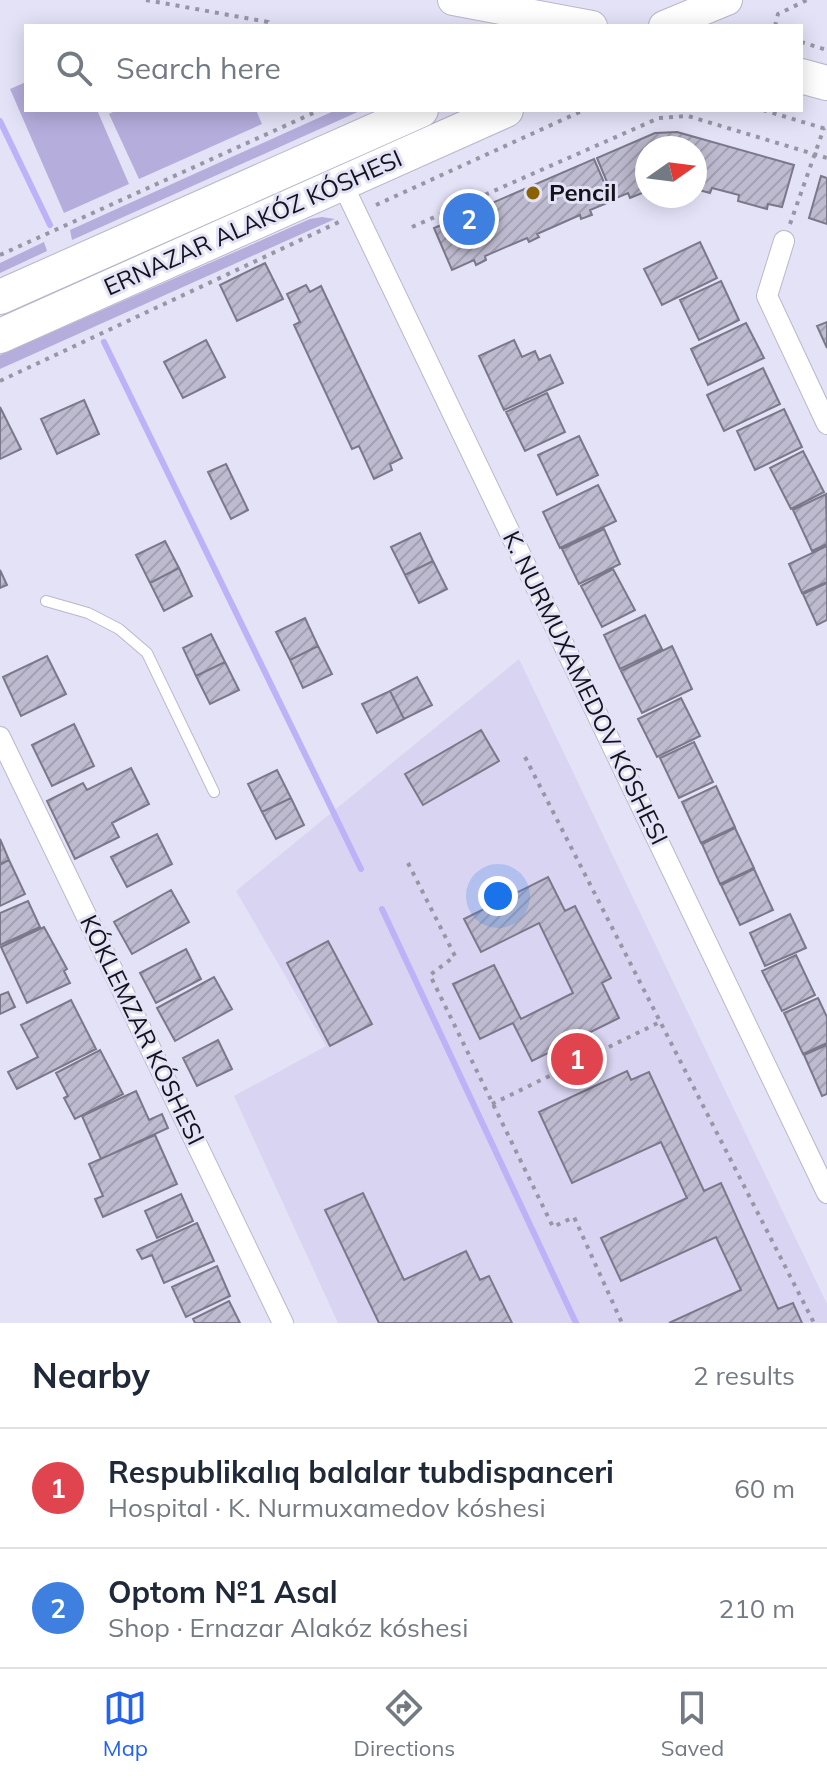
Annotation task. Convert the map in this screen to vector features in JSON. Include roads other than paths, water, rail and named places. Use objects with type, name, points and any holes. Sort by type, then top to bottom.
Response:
[{"type":"main road","points":[[803,77],[827,83]]},
{"type":"main road","name":"ERNAZAR ALAKÓZ KÓSHESI","points":[[0,297],[416,112]]},
{"type":"main road","name":"ERNAZAR ALAKÓZ KÓSHESI","points":[[0,336],[502,112]]},
{"type":"street","points":[[453,0],[581,24]]},
{"type":"street","points":[[669,24],[727,0]]},
{"type":"street","name":"K. NURMUXAMEDOV KÓSHESI","points":[[342,183],[827,1193]]},
{"type":"street","points":[[784,241],[767,296],[827,424]]},
{"type":"street","name":"KÓKLEMZAR KÓSHESI","points":[[0,737],[283,1323]]},
{"type":"lane","points":[[46,601],[88,613],[119,629],[147,653],[214,792]]},
{"type":"waterway","points":[[0,121],[50,225]]},
{"type":"waterway","points":[[104,342],[361,869]]},
{"type":"waterway","points":[[382,909],[576,1323]]},
{"type":"place","name":"Pencil","points":[[533,193]]},
{"type":"place","name":"Optom №1 Asal","points":[[469,219]]},
{"type":"place","name":"Respublikalıq balalar tubdispanceri","points":[[577,1059]]}]
